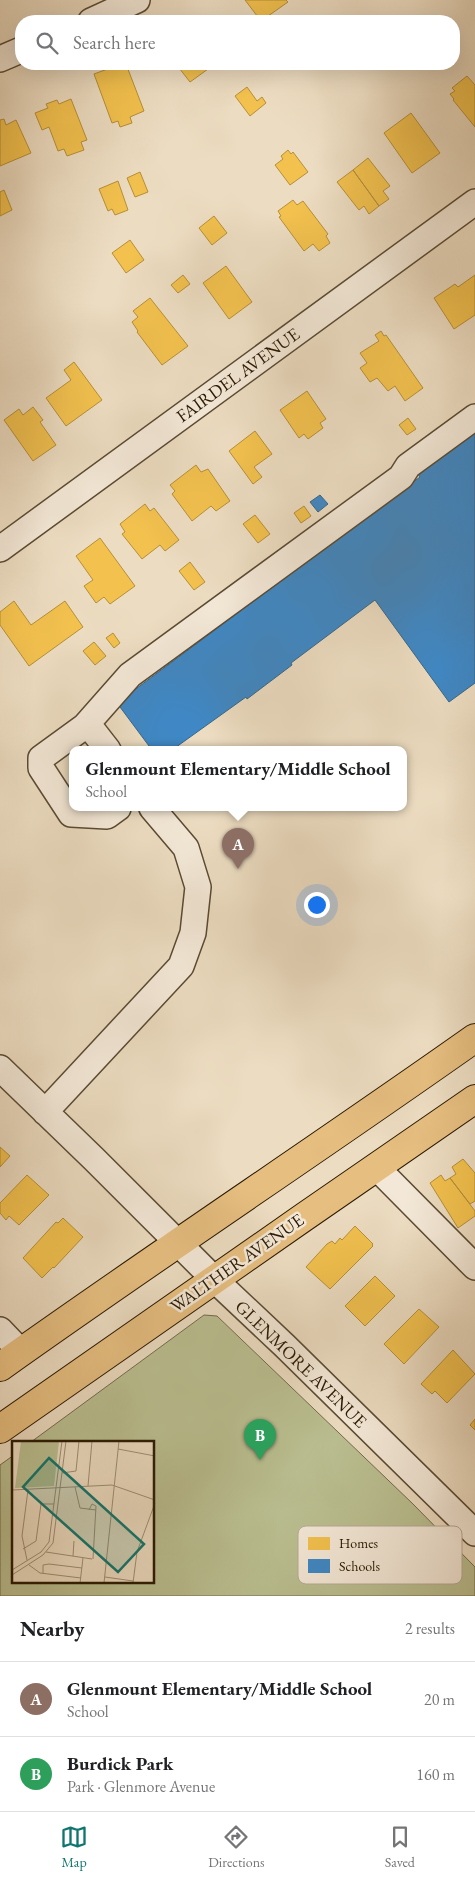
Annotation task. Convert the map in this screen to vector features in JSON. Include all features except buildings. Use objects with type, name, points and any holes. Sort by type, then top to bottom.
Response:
[{"type":"main road","points":[[10,1359],[475,1038]]},
{"type":"main road","name":"WALTHER AVENUE","points":[[0,1429],[311,1211],[475,1099]]},
{"type":"street","points":[[104,15],[137,0]]},
{"type":"street","points":[[0,59],[15,53]]},
{"type":"street","name":"FAIRDEL AVENUE","points":[[0,549],[475,202]]},
{"type":"street","points":[[114,811],[107,816],[70,814],[41,768],[42,758],[85,726],[130,675],[401,478],[408,466],[475,417]]},
{"type":"street","points":[[85,726],[94,732],[105,746]]},
{"type":"street","points":[[45,1112],[181,966],[193,933],[198,887],[186,848],[155,811]]},
{"type":"street","name":"GLENMORE AVENUE","points":[[0,1068],[176,1243],[473,1527]]},
{"type":"street","points":[[376,1166],[475,1267]]},
{"type":"street","points":[[0,1330],[10,1359]]},
{"type":"green space","points":[[204,1315],[217,1316],[435,1526],[298,1526],[298,1584],[462,1584],[462,1554],[475,1567],[475,1596],[0,1596],[0,1465],[12,1456],[12,1584],[155,1584],[155,1441],[32,1441]]},
{"type":"place","name":"Glenmount Elementary/Middle School","points":[[238,869]]},
{"type":"place","name":"Burdick Park","points":[[260,1460]]}]
